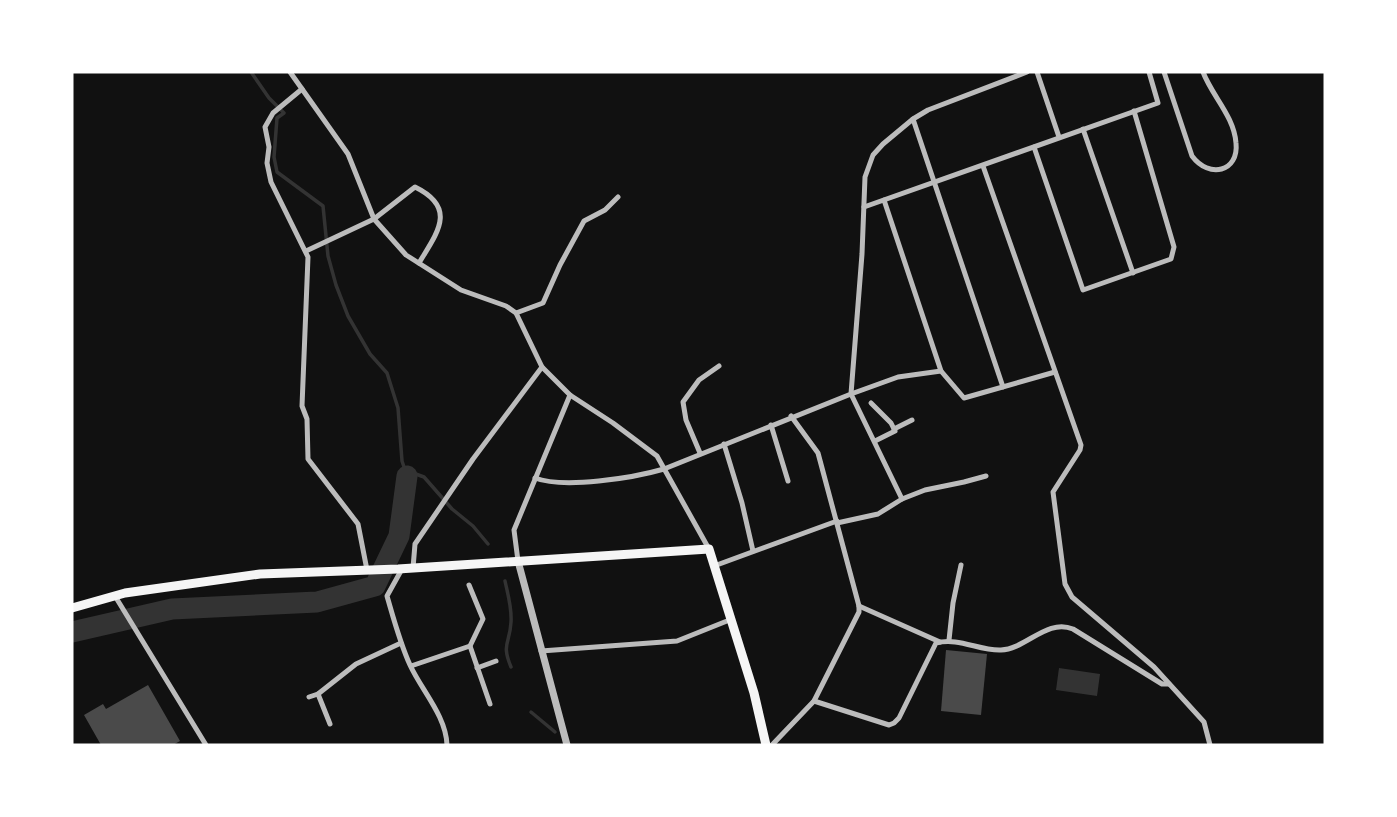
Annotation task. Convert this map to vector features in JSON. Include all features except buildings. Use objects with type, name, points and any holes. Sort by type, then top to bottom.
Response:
[{"type":"main road","points":[[72,608],[115,596],[260,575],[709,549],[733,619],[766,745]]},
{"type":"street","points":[[290,72],[348,154],[374,219],[406,254],[419,263],[461,290],[506,306],[516,313],[542,367],[570,395],[657,456],[709,549]]},
{"type":"street","points":[[902,499],[851,394],[865,177],[873,155],[913,119],[928,110],[1027,72]]},
{"type":"street","points":[[1037,72],[1059,137]]},
{"type":"street","points":[[864,207],[1158,103],[1149,72]]},
{"type":"street","points":[[1164,72],[1192,156],[1202,167],[1217,170],[1232,161],[1236,140],[1230,120],[1203,72]]},
{"type":"street","points":[[302,89],[273,113],[265,127],[269,147],[267,163],[271,182],[306,251],[302,406],[307,419],[308,458],[358,524],[367,570]]},
{"type":"street","points":[[1034,147],[1083,290],[1171,259],[1174,247],[1133,111]]},
{"type":"street","points":[[913,119],[1003,387]]},
{"type":"street","points":[[1083,129],[1133,272]]},
{"type":"street","points":[[984,166],[1081,445],[1053,492],[1065,584],[1072,597],[1154,667],[1204,722],[1210,745]]},
{"type":"street","points":[[306,251],[374,219],[415,187],[441,211],[440,225],[419,263]]},
{"type":"street","points":[[516,313],[544,303],[560,265],[584,222],[606,210],[618,197]]},
{"type":"street","points":[[884,200],[941,371],[964,398],[1055,372]]},
{"type":"street","points":[[700,453],[686,420],[683,402],[699,380],[719,366]]},
{"type":"street","points":[[413,568],[415,544],[446,497],[542,367]]},
{"type":"street","points":[[535,478],[549,483],[639,477],[791,416],[898,377],[941,371]]},
{"type":"street","points":[[567,745],[518,561],[514,530],[570,395]]},
{"type":"street","points":[[872,403],[894,429]]},
{"type":"street","points":[[772,745],[814,701],[859,612],[818,453],[791,416]]},
{"type":"street","points":[[875,441],[912,420]]},
{"type":"street","points":[[771,425],[788,481]]},
{"type":"street","points":[[724,444],[753,551]]},
{"type":"street","points":[[714,566],[837,522],[878,514],[902,499],[933,488],[986,475]]},
{"type":"street","points":[[949,640],[961,565]]},
{"type":"street","points":[[400,568],[387,597],[411,666],[440,716],[447,745]]},
{"type":"street","points":[[469,585],[483,619],[470,646],[490,704]]},
{"type":"street","points":[[115,596],[206,745]]},
{"type":"street","points":[[859,606],[940,642]]},
{"type":"street","points":[[541,651],[677,641],[733,619]]},
{"type":"street","points":[[814,701],[889,725],[899,718],[936,643],[949,640],[1002,650],[1053,627],[1066,626],[1161,684],[1169,684]]},
{"type":"street","points":[[309,697],[318,694],[356,664],[401,643]]},
{"type":"street","points":[[411,666],[470,646]]},
{"type":"street","points":[[477,668],[496,661]]},
{"type":"street","points":[[318,694],[330,724]]},
{"type":"shaded area","points":[[1059,668],[1100,674],[1097,696],[1056,690]]},
{"type":"waterway","points":[[251,72],[269,98],[284,113],[277,118],[274,157],[277,172],[323,206],[328,256],[336,285],[348,316],[370,354],[387,373],[398,408],[402,461],[407,476],[406,474],[413,473],[424,477],[488,544]]},
{"type":"waterway","points":[[72,632],[172,609],[317,602],[375,586],[399,536],[407,476]]},
{"type":"waterway","points":[[505,581],[511,612],[506,648],[511,667]]},
{"type":"waterway","points":[[531,712],[555,732]]}]
